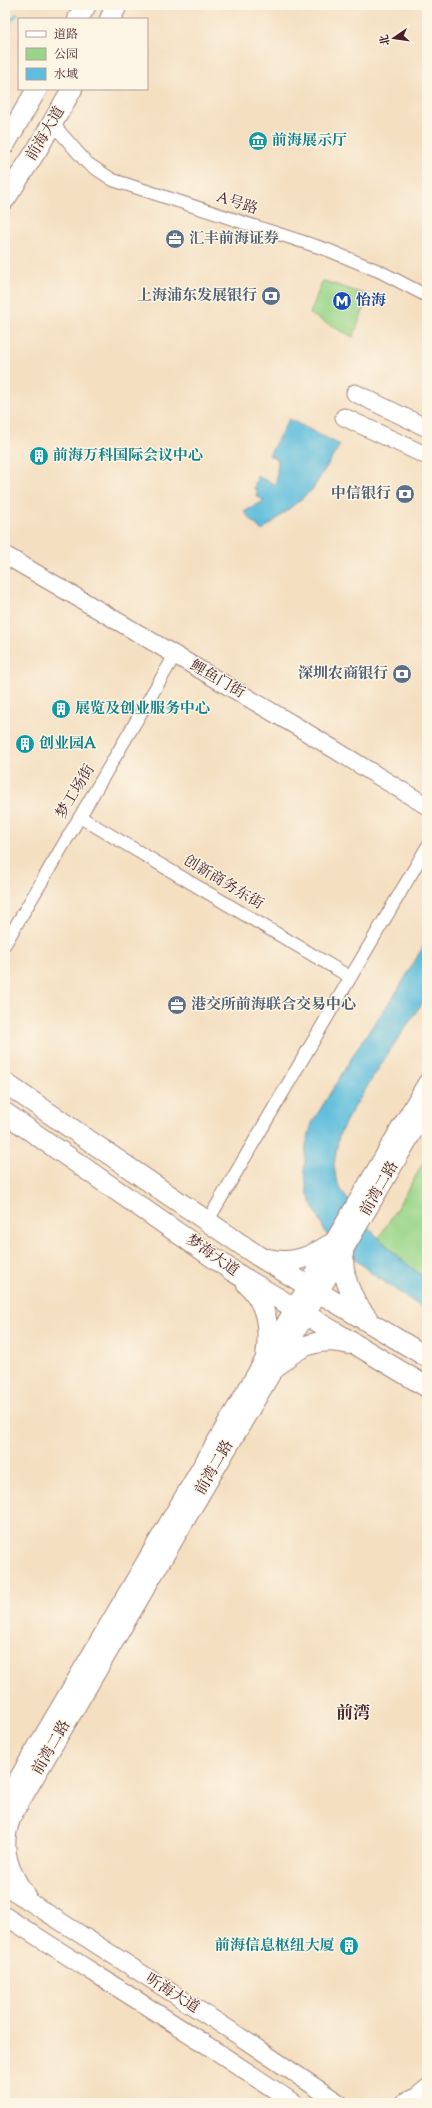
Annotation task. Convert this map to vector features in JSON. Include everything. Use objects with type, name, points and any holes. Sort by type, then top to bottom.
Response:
[{"type":"main road","points":[[79,18],[86,5]]},
{"type":"main road","points":[[110,18],[117,5]]},
{"type":"main road","name":"前海大道","points":[[5,144],[36,90]]},
{"type":"main road","name":"前海大道","points":[[6,196],[71,90]]},
{"type":"main road","name":"梦海大道","points":[[5,1083],[258,1256],[427,1356]]},
{"type":"main road","name":"梦海大道","points":[[5,1113],[234,1272],[427,1387]]},
{"type":"main road","points":[[258,1256],[282,1262],[301,1260],[337,1248],[350,1291],[360,1310],[382,1330]]},
{"type":"main road","points":[[234,1272],[253,1290],[265,1313],[269,1339],[269,1364],[309,1344],[341,1342],[356,1346]]},
{"type":"street","name":"A号路","points":[[52,123],[87,163],[112,180],[328,250],[381,272],[427,296]]},
{"type":"street","points":[[355,393],[427,428]]},
{"type":"street","points":[[344,417],[427,456]]},
{"type":"street","name":"鲤鱼门街","points":[[5,556],[175,655],[427,806]]},
{"type":"street","name":"梦工场街","points":[[5,944],[175,655]]},
{"type":"street","name":"创新商务东街","points":[[80,817],[350,977]]},
{"type":"street","points":[[207,1222],[427,847]]},
{"type":"street","name":"前湾二路","points":[[361,1208],[427,1082]]},
{"type":"street","name":"前湾二路","points":[[5,1829],[9,1807],[312,1289],[361,1208],[427,1109]]},
{"type":"street","points":[[9,1807],[6,1841],[8,1862],[19,1885],[31,1902]]},
{"type":"street","name":"听海大道","points":[[5,1886],[227,2028],[339,2103]]},
{"type":"street","name":"听海大道","points":[[8,1920],[158,2015],[214,2048],[294,2103]]},
{"type":"street","points":[[403,2103],[416,2097],[427,2088]]},
{"type":"street","points":[[419,2103],[427,2092]]},
{"type":"green space","points":[[324,281],[367,295],[368,298],[353,337],[310,314],[322,282]]},
{"type":"green space","points":[[427,1157],[427,1280],[407,1265],[379,1238]]},
{"type":"water","points":[[289,419],[340,445],[312,490],[262,531],[244,512],[264,501],[256,495],[258,490],[254,489],[257,476],[276,485],[278,460],[269,455]]},
{"type":"water","points":[[427,940],[427,996],[390,1050],[347,1119],[339,1135],[334,1165],[336,1179],[342,1192],[369,1228],[395,1254],[427,1280],[427,1311],[374,1275],[326,1234],[308,1195],[304,1172],[306,1146],[312,1123],[362,1041],[398,990]]},
{"type":"waterway","points":[[5,27],[17,14]]},
{"type":"place","name":"前海展示厅","points":[[258,141]]},
{"type":"place","name":"汇丰前海证券","points":[[175,239]]},
{"type":"place","name":"上海浦东发展银行","points":[[271,296]]},
{"type":"place","name":"怡海","points":[[342,301]]},
{"type":"place","name":"前海万科国际会议中心","points":[[39,456]]},
{"type":"place","name":"中信银行","points":[[405,494]]},
{"type":"place","name":"深圳农商银行","points":[[402,674]]},
{"type":"place","name":"展览及创业服务中心","points":[[61,709]]},
{"type":"place","name":"创业园A","points":[[25,744]]},
{"type":"place","name":"港交所前海联合交易中心","points":[[177,1005]]},
{"type":"place","name":"前海信息枢纽大厦","points":[[349,1946]]},
{"type":"district","name":"前湾","points":[[353,1714]]}]
